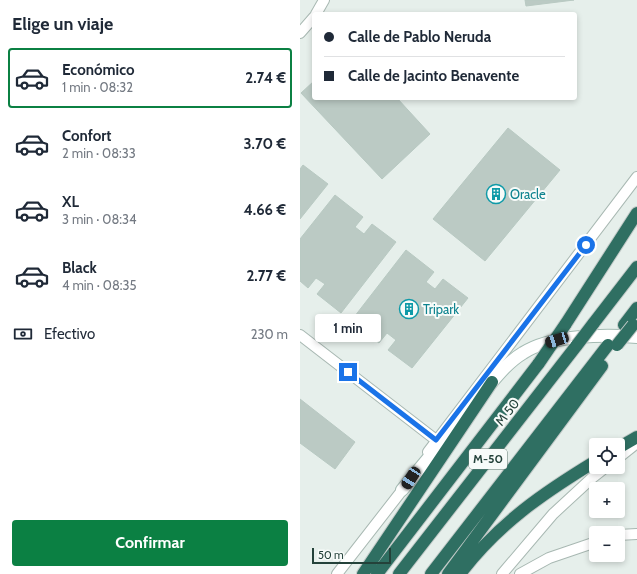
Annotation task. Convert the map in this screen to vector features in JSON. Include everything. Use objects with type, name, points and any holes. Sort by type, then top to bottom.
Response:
[{"type":"highway","points":[[377,574],[539,363],[637,213]]},
{"type":"highway","name":"M 50","points":[[399,574],[637,267]]},
{"type":"highway","name":"M-50","points":[[431,574],[631,323],[637,308]]},
{"type":"highway","points":[[448,574],[613,345]]},
{"type":"highway","points":[[363,574],[492,382]]},
{"type":"highway","points":[[625,444],[637,437]]},
{"type":"highway","points":[[460,574],[474,556],[504,525],[555,486],[589,465]]},
{"type":"street","points":[[317,12],[324,0]]},
{"type":"street","points":[[300,34],[312,19]]},
{"type":"street","points":[[402,490],[436,440],[637,177]]},
{"type":"street","points":[[300,335],[436,440]]},
{"type":"street","points":[[337,574],[402,490],[508,364],[524,352],[557,340],[581,337],[637,337]]},
{"type":"street","points":[[625,452],[637,443]]},
{"type":"street","points":[[502,574],[553,514],[597,474]]},
{"type":"street","points":[[625,535],[637,534]]},
{"type":"street","points":[[520,574],[549,558],[589,544]]},
{"type":"building","points":[[525,0],[574,0],[526,6]]},
{"type":"building","points":[[312,83],[312,100],[399,100],[430,134],[382,179],[301,93]]},
{"type":"building","name":"Oracle","points":[[508,128],[560,170],[485,261],[433,219]]},
{"type":"building","points":[[303,165],[328,184],[300,219],[300,169]]},
{"type":"building","points":[[335,195],[363,217],[355,227],[364,234],[372,224],[396,242],[341,313],[317,294],[325,284],[316,278],[308,288],[300,281],[300,239]]},
{"type":"building","name":"Tripark","points":[[406,250],[434,272],[426,282],[435,289],[443,279],[468,298],[412,368],[388,350],[396,340],[387,333],[379,343],[351,321]]},
{"type":"building","points":[[300,399],[355,442],[335,469],[300,443]]},
{"type":"place","name":"Oracle","points":[[496,194]]},
{"type":"place","name":"Tripark","points":[[409,309]]},
{"type":"route","points":[[348,372],[436,440],[586,245]]}]
